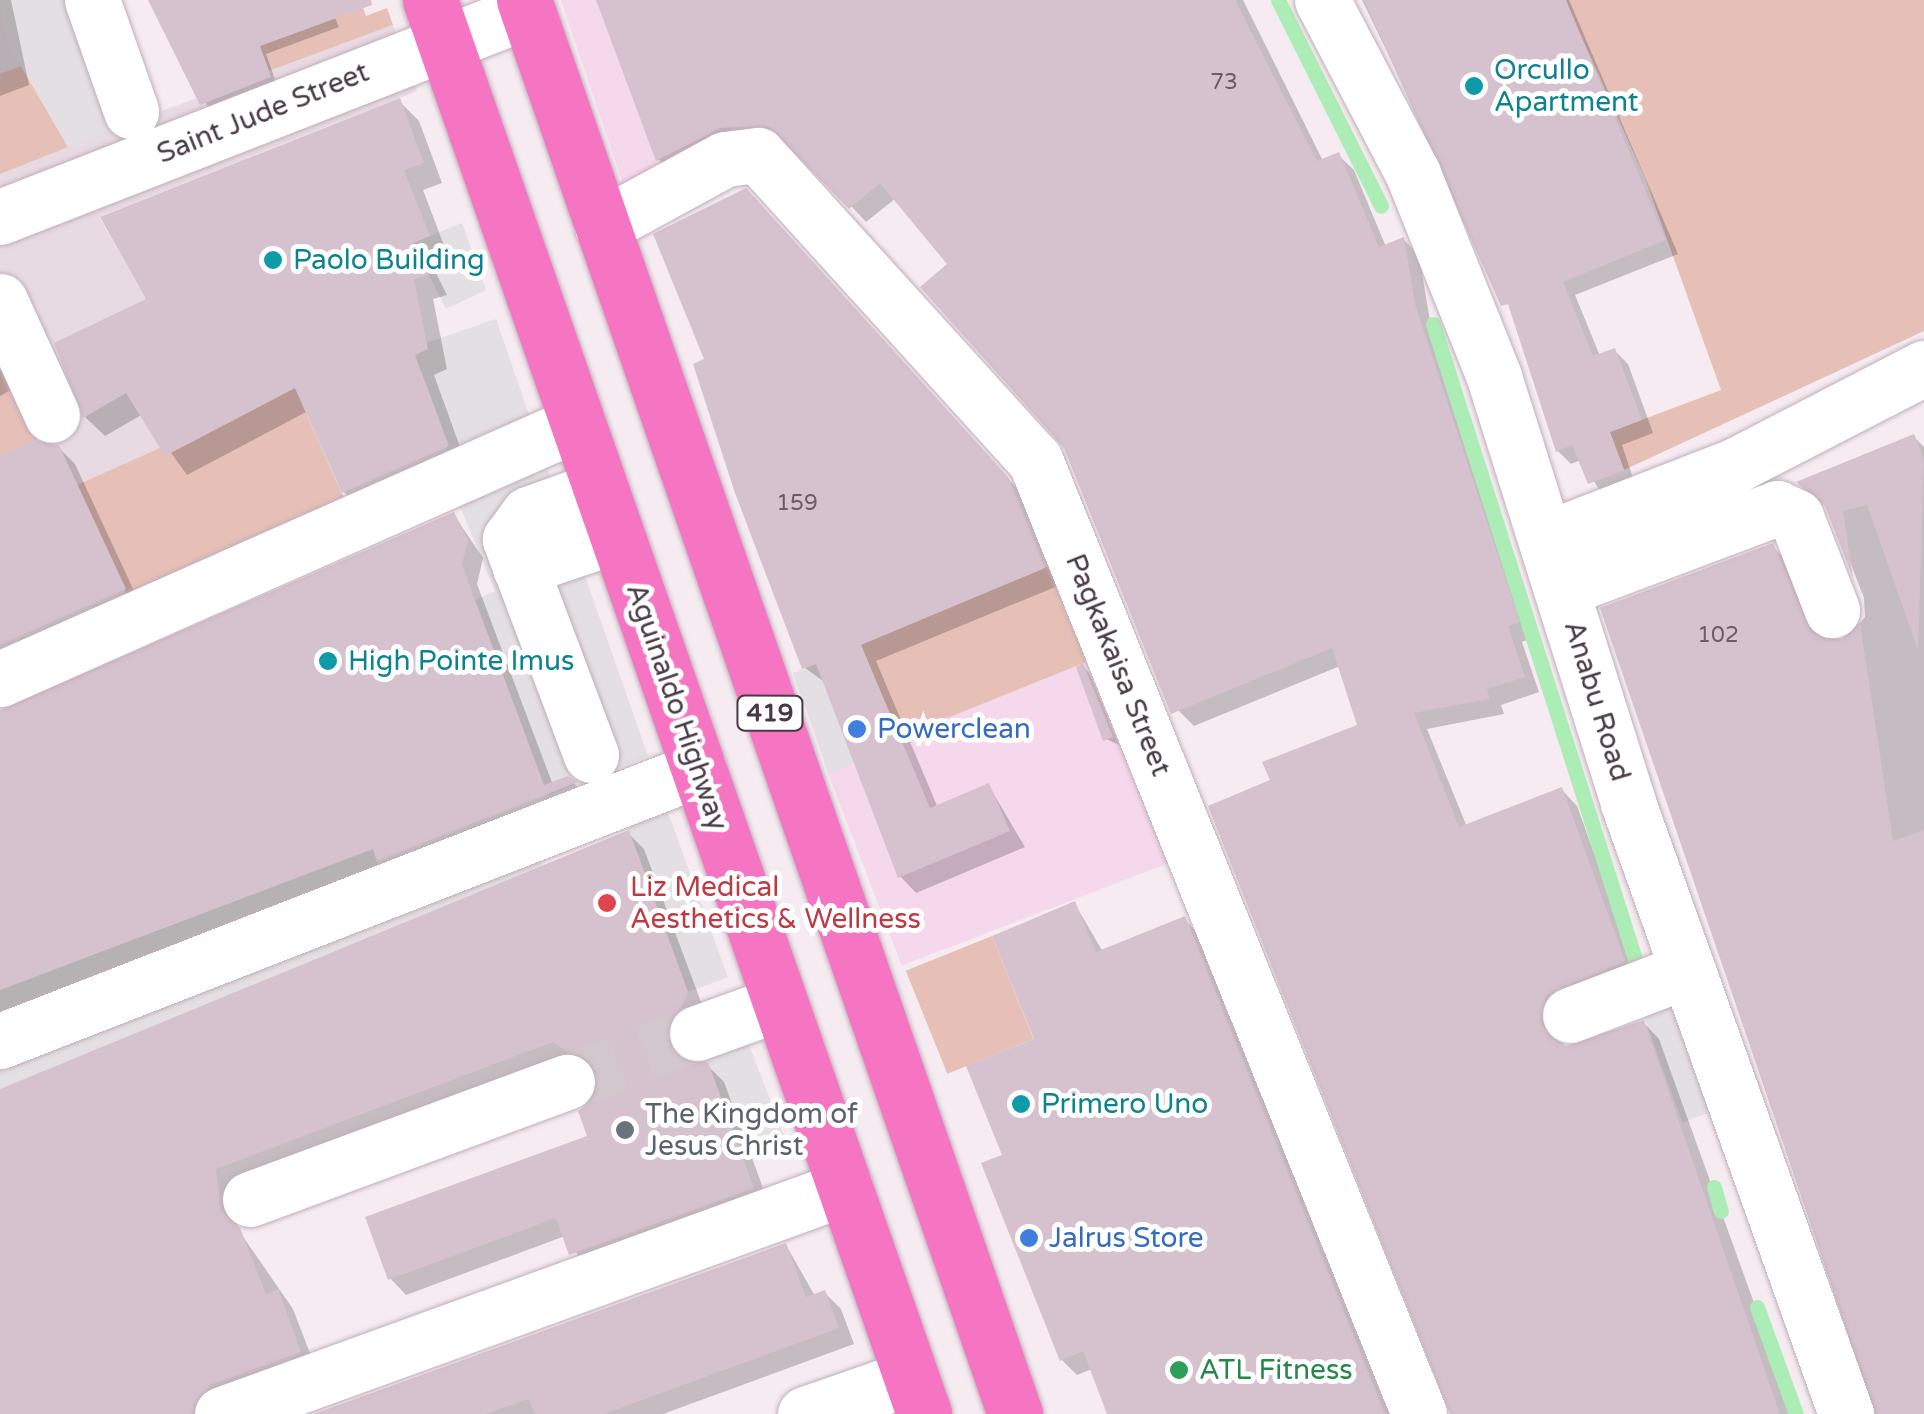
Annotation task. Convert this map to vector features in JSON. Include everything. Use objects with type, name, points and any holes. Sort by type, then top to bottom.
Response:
[{"type":"highway","name":"419","points":[[525,5],[1015,1414]]},
{"type":"highway","name":"Aguinaldo Highway","points":[[437,21],[918,1396]]},
{"type":"street","points":[[92,0],[128,103],[152,82],[156,68],[132,0]]},
{"type":"street","name":"Anabu Road","points":[[1322,0],[1437,228],[1554,564],[1688,970],[1846,1414]]},
{"type":"street","name":"Saint Jude Street","points":[[0,218],[437,21],[525,5]]},
{"type":"street","name":"Pagkakaisa Street","points":[[602,226],[725,159],[758,154],[1035,460],[1419,1414]]},
{"type":"street","points":[[0,301],[52,415]]},
{"type":"street","points":[[1554,564],[1748,460],[1922,374]]},
{"type":"street","points":[[0,679],[578,423]]},
{"type":"street","points":[[1554,564],[1777,508],[1796,516],[1832,610]]},
{"type":"street","points":[[592,754],[510,538],[519,520],[608,511]]},
{"type":"street","points":[[0,1041],[699,769]]},
{"type":"street","points":[[1570,1015],[1688,970]]},
{"type":"street","points":[[697,1034],[780,1002]]},
{"type":"street","points":[[250,1199],[567,1082]]},
{"type":"street","points":[[222,1414],[846,1188]]},
{"type":"street","points":[[805,1414],[918,1396]]},
{"type":"shaded area","points":[[0,0],[10,47],[68,146],[393,25],[417,91],[99,217],[220,427],[0,537]]},
{"type":"shaded area","points":[[0,0],[72,0],[118,127],[68,147],[10,47]]},
{"type":"shaded area","points":[[561,0],[957,0],[625,190]]},
{"type":"shaded area","points":[[1565,0],[1924,0],[1924,331],[1624,470],[1610,432],[1721,390],[1645,178]]},
{"type":"shaded area","points":[[363,8],[366,16],[387,8],[393,25],[269,71],[260,46]]},
{"type":"shaded area","points":[[21,66],[68,147],[0,174],[0,74]]},
{"type":"shaded area","points":[[462,223],[486,290],[446,309],[413,243]]},
{"type":"shaded area","points":[[496,319],[531,422],[447,451],[412,348]]},
{"type":"shaded area","points":[[14,365],[47,435],[0,456],[0,372]]},
{"type":"shaded area","points":[[295,388],[347,505],[130,602],[78,485]]},
{"type":"shaded area","points":[[543,456],[648,756],[548,796],[475,600],[495,591],[455,495]]},
{"type":"shaded area","points":[[1061,561],[1100,656],[898,738],[860,642]]},
{"type":"shaded area","points":[[1100,656],[1178,860],[902,966],[824,762]]},
{"type":"shaded area","points":[[816,664],[856,762],[829,774],[793,673]]},
{"type":"shaded area","points":[[520,808],[546,873],[0,1089],[0,990],[360,853],[373,849],[379,865]]},
{"type":"shaded area","points":[[667,810],[728,977],[687,992],[627,825]]},
{"type":"shaded area","points":[[992,936],[1034,1039],[947,1074],[906,971]]},
{"type":"shaded area","points":[[1665,984],[1712,1112],[1682,1122],[1636,995]]},
{"type":"shaded area","points":[[743,1029],[783,1134],[741,1151],[701,1045]]},
{"type":"building","points":[[148,0],[371,0],[372,5],[260,46],[271,77],[200,105]]},
{"type":"building","points":[[596,0],[1235,0],[1317,161],[1339,152],[1379,247],[1404,237],[1415,304],[1520,622],[1508,626],[1525,677],[1487,689],[1490,699],[1414,713],[1459,827],[1562,787],[1625,961],[1546,995],[1541,1025],[1566,1046],[1644,1020],[1780,1414],[1450,1414],[1208,806],[1270,780],[1262,762],[1357,725],[1332,648],[1171,714],[1064,448],[920,287],[947,264],[880,183],[849,209],[768,126],[721,128],[656,161]]},
{"type":"building","points":[[1364,0],[1566,0],[1666,240],[1563,282],[1593,356],[1615,348],[1642,420],[1610,432],[1624,470],[1588,484],[1572,445],[1556,452],[1508,304],[1501,306]]},
{"type":"building","points":[[400,98],[424,163],[404,170],[430,236],[413,243],[429,275],[414,279],[428,349],[415,355],[449,446],[342,493],[295,388],[165,456],[126,393],[83,418],[54,343],[146,299],[100,217]]},
{"type":"building","points":[[746,188],[1008,477],[1045,568],[861,645],[930,808],[989,783],[1010,831],[898,878],[816,664],[802,669],[735,493],[693,364],[704,359],[653,234]]},
{"type":"building","points":[[1914,434],[1924,461],[1918,650],[1867,505],[1843,511],[1853,578],[1825,506],[1796,482]]},
{"type":"building","points":[[34,440],[59,445],[126,589],[0,645],[0,456]]},
{"type":"building","points":[[454,512],[468,540],[462,565],[544,785],[568,776],[578,782],[377,861],[373,849],[0,990],[0,710]]},
{"type":"building","points":[[1773,543],[1812,634],[1842,639],[1860,622],[1893,841],[1924,830],[1924,1414],[1876,1414],[1600,608]]},
{"type":"building","points":[[1083,663],[1113,737],[1103,741],[1076,667]]},
{"type":"building","points":[[629,830],[688,992],[667,1043],[678,1057],[708,1062],[754,1188],[569,1255],[556,1218],[388,1280],[365,1217],[587,1136],[578,1111],[592,1101],[597,1072],[553,1042],[216,1169],[221,1211],[240,1228],[266,1294],[278,1289],[301,1352],[210,1385],[192,1414],[0,1414],[0,1089]]},
{"type":"building","points":[[1075,901],[1096,952],[1185,916],[1385,1414],[1107,1414],[1083,1351],[1060,1361],[981,1163],[1002,1155],[966,1066],[1034,1039],[992,936]]},
{"type":"building","points":[[786,1243],[806,1297],[825,1290],[839,1328],[604,1414],[535,1414],[529,1399],[486,1414],[314,1414]]},
{"type":"waterway","points":[[1278,0],[1381,206]]},
{"type":"waterway","points":[[1433,324],[1637,965]]},
{"type":"waterway","points":[[1714,1187],[1721,1211]]},
{"type":"waterway","points":[[1757,1307],[1796,1414]]},
{"type":"tunnel","points":[[567,1082],[697,1033]]},
{"type":"place","name":"Orcullo Apartment","points":[[1474,86]]},
{"type":"place","name":"Paolo Building","points":[[273,260]]},
{"type":"place","name":"High Pointe Imus","points":[[328,661]]},
{"type":"place","name":"Powerclean","points":[[857,729]]},
{"type":"place","name":"Liz Medical Aesthetics & Wellness","points":[[607,903]]},
{"type":"place","name":"Primero Uno","points":[[1021,1104]]},
{"type":"place","name":"The Kingdom of Jesus Christ","points":[[625,1130]]},
{"type":"place","name":"Jalrus Store","points":[[1029,1238]]},
{"type":"place","name":"ATL Fitness","points":[[1179,1370]]}]
